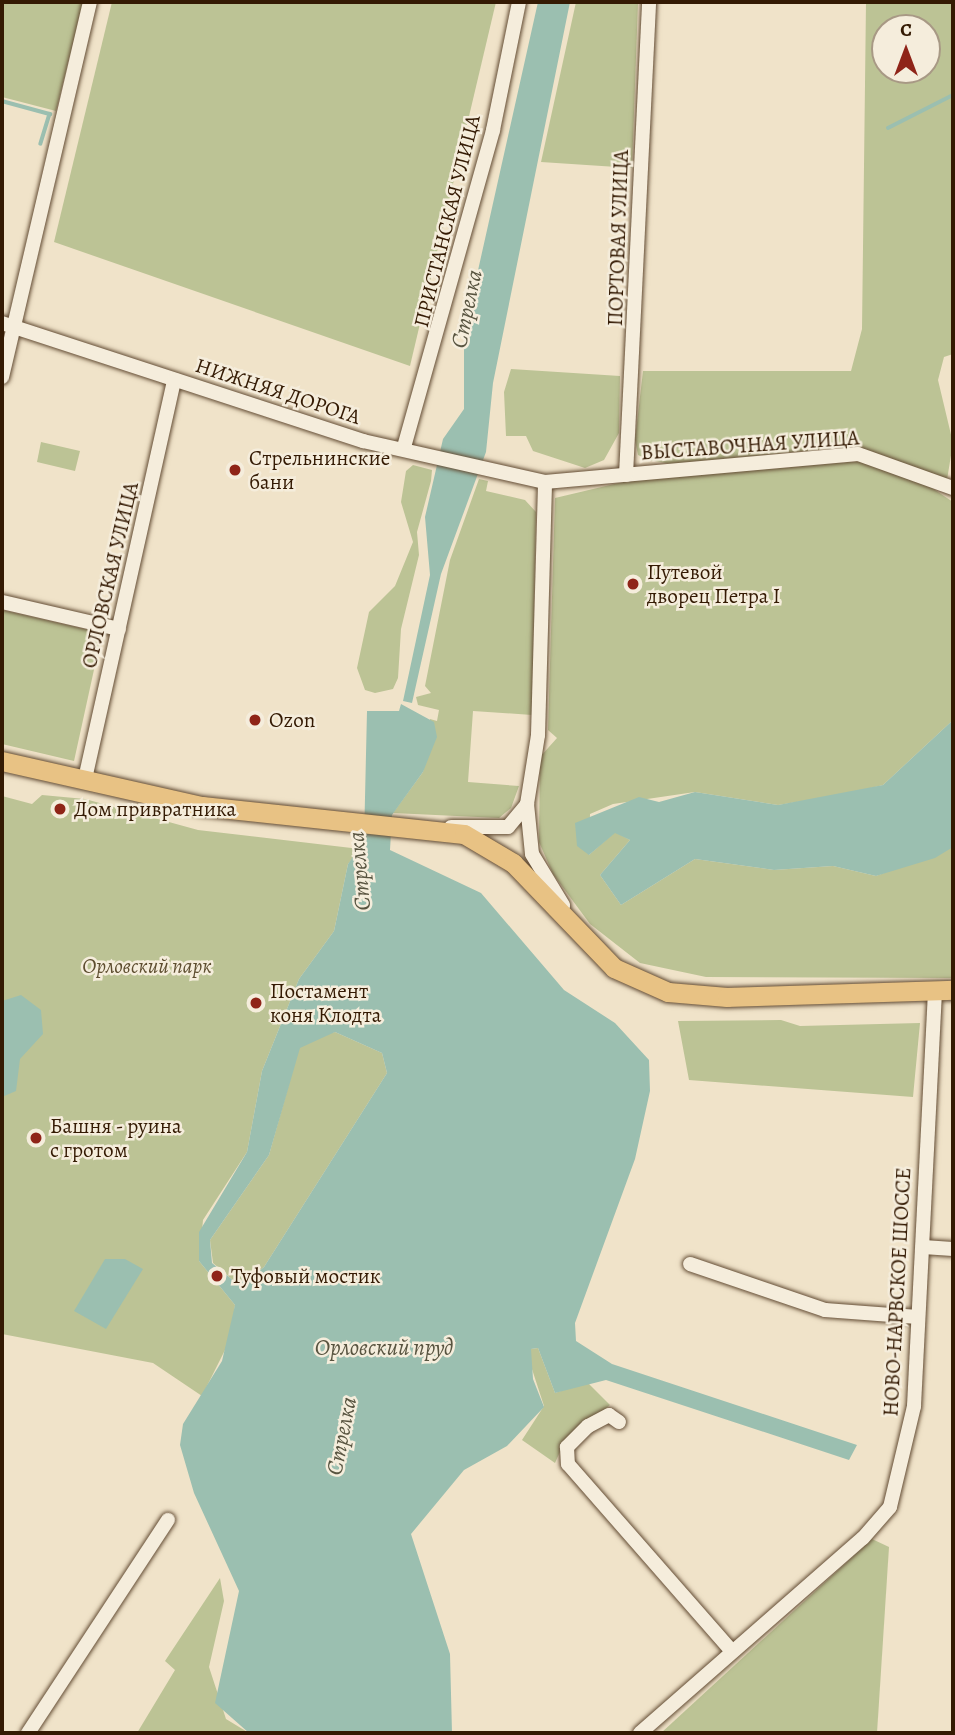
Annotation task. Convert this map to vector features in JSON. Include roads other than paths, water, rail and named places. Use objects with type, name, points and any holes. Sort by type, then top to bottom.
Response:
[{"type":"main road","points":[[2,761],[202,806],[354,825]]},
{"type":"main road","points":[[2,773],[200,817],[403,828],[439,827],[500,852],[576,935],[631,979],[685,995],[944,996]]},
{"type":"main road","points":[[403,828],[452,842],[495,862],[588,961],[660,1001],[713,1008],[944,996]]},
{"type":"street","points":[[2,376],[7,325],[90,2]]},
{"type":"street","name":"ПРИСТАНСКАЯ УЛИЦА","points":[[404,447],[494,130],[519,2]]},
{"type":"street","name":"ПОРТОВАЯ УЛИЦА","points":[[626,475],[649,2]]},
{"type":"street","name":"НИЖНЯЯ ДОРОГА","points":[[7,325],[363,441],[432,452],[545,482]]},
{"type":"street","name":"ОРЛОВСКАЯ УЛИЦА","points":[[85,779],[174,380]]},
{"type":"street","name":"ВЫСТАВОЧНАЯ УЛИЦА","points":[[545,482],[858,454],[953,488]]},
{"type":"street","points":[[545,482],[538,735],[527,804],[532,854],[576,935]]},
{"type":"street","points":[[2,602],[119,629]]},
{"type":"street","points":[[439,827],[508,827],[527,804]]},
{"type":"street","name":"НОВО-НАРВСКОЕ ШОССЕ","points":[[640,1733],[731,1650],[863,1538],[890,1507],[914,1406],[923,1247],[944,996]]},
{"type":"street","points":[[923,1247],[953,1249]]},
{"type":"street","points":[[690,1264],[825,1310],[918,1317]]},
{"type":"street","points":[[619,1422],[609,1415],[588,1426],[567,1447],[568,1464],[731,1650]]},
{"type":"street","points":[[28,1733],[167,1520]]},
{"type":"water","points":[[538,2],[570,2],[493,383],[486,452],[441,574],[412,703],[403,701],[430,575],[425,517],[443,439],[464,409],[464,333]]},
{"type":"water","name":"Орловский пруд","points":[[401,704],[434,722],[437,737],[423,772],[392,815],[390,850],[481,893],[564,990],[615,1023],[649,1060],[650,1091],[635,1159],[575,1323],[576,1341],[612,1364],[857,1445],[849,1460],[606,1380],[555,1393],[538,1348],[531,1349],[533,1379],[544,1407],[507,1446],[464,1470],[411,1534],[450,1654],[452,1733],[249,1733],[215,1703],[239,1591],[194,1493],[180,1445],[183,1424],[222,1361],[235,1305],[199,1261],[199,1232],[247,1152],[262,1071],[299,979],[334,931],[348,864],[364,841],[367,711],[399,711]],"holes":[[[335,1032],[382,1053],[387,1073],[264,1267],[247,1281],[234,1281],[212,1263],[210,1240],[269,1155],[300,1048]]]},
{"type":"water","points":[[953,720],[953,847],[935,858],[876,876],[833,866],[774,870],[695,859],[621,905],[600,875],[630,840],[615,833],[589,855],[577,846],[575,823],[639,797],[659,802],[695,792],[778,805],[883,785]]},
{"type":"water","points":[[21,995],[41,1010],[43,1034],[20,1059],[16,1091],[2,1097],[2,1001]]},
{"type":"water","points":[[105,1259],[125,1259],[143,1269],[106,1329],[74,1311]]},
{"type":"waterway","points":[[888,128],[953,95]]},
{"type":"waterway","points":[[2,101],[50,114],[41,144]]},
{"type":"place","name":"Стрельнинские бани","points":[[235,470]]},
{"type":"place","name":"Путевой дворец Петра I","points":[[633,584]]},
{"type":"place","name":"Ozon","points":[[255,720]]},
{"type":"place","name":"Дом привратника","points":[[60,809]]},
{"type":"place","name":"Постамент коня Клодта","points":[[256,1003]]},
{"type":"place","name":"Башня - руина с гротом","points":[[36,1138]]},
{"type":"place","name":"Туфовый мостик","points":[[217,1276]]},
{"type":"water label","name":"Стрелка","points":[[467,309]]},
{"type":"water label","name":"Стрелка","points":[[360,871]]},
{"type":"water label","name":"Стрелка","points":[[342,1436]]},
{"type":"park label","name":"Орловский парк","points":[[147,966]]}]
